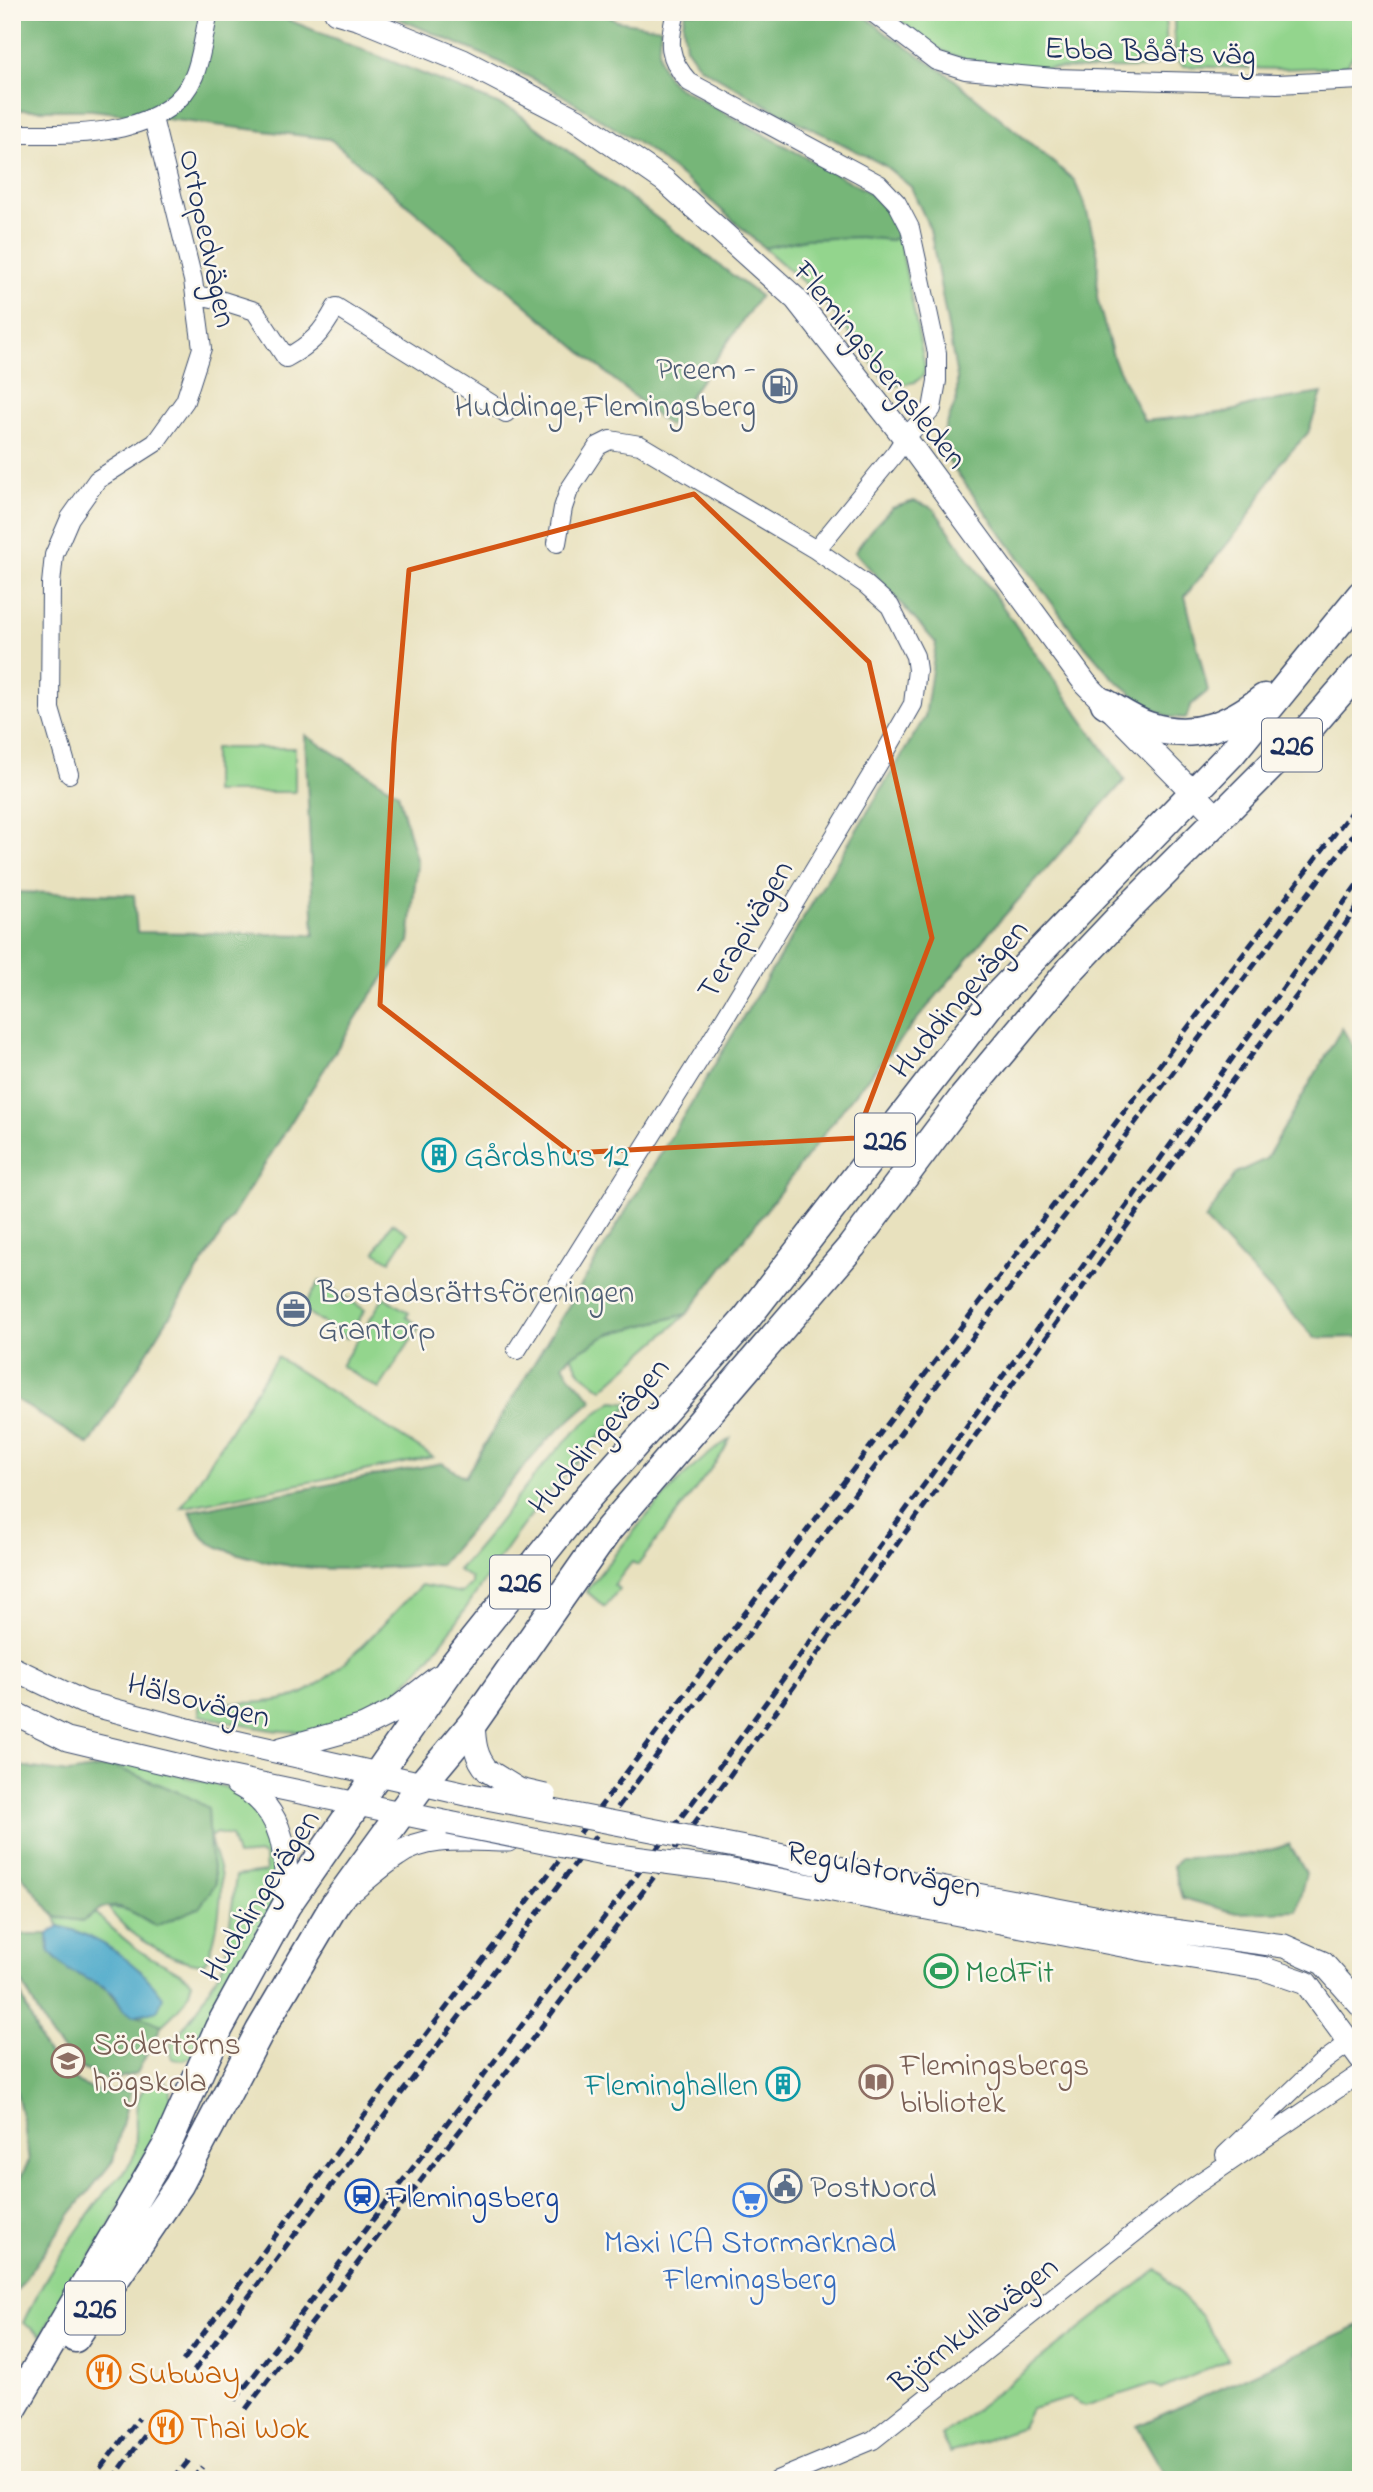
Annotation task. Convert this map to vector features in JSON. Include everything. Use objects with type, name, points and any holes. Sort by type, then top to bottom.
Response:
[{"type":"main road","name":"Huddingevägen","points":[[12,2410],[166,2147],[219,2028],[286,1906],[452,1667],[588,1497],[746,1319],[994,999],[1231,754],[1361,595]]},
{"type":"main road","points":[[1105,703],[1149,726],[1203,730],[1240,717],[1301,667]]},
{"type":"main road","name":"226","points":[[12,2430],[178,2185],[260,2031],[335,1904],[422,1784],[472,1723],[608,1530],[852,1246],[963,1098],[1072,970],[1126,911],[1309,727],[1361,668]]},
{"type":"street","points":[[12,134],[76,134],[123,127],[153,118],[175,103],[193,77],[209,12]]},
{"type":"street","name":"Flemingsbergsleden","points":[[336,12],[360,19],[463,61],[577,120],[664,180],[796,299],[905,438],[1085,683],[1219,819]]},
{"type":"street","points":[[676,12],[671,33],[671,51],[679,71],[689,82],[879,184],[889,193],[910,228],[937,353],[937,381],[932,409],[905,438],[816,550]]},
{"type":"street","name":"Ebba Bååts väg","points":[[872,12],[936,61],[965,70],[1054,78],[1277,84],[1361,80]]},
{"type":"street","name":"Ortopedvägen","points":[[69,774],[50,709],[51,584],[54,555],[71,518],[97,480],[155,443],[185,401],[202,348],[196,295],[153,118]]},
{"type":"street","points":[[196,295],[255,311],[286,358],[307,347],[326,325],[336,307],[506,413]]},
{"type":"street","name":"Terapivägen","points":[[517,1350],[708,1046],[913,704],[917,670],[915,656],[890,606],[865,584],[816,550],[640,444],[610,440],[598,446],[569,490],[557,543]]},
{"type":"street","points":[[275,1751],[364,1726],[394,1711],[452,1667]]},
{"type":"street","name":"Hälsovägen","points":[[12,1668],[83,1702],[377,1774]]},
{"type":"street","points":[[12,1712],[67,1739],[356,1804]]},
{"type":"street","points":[[472,1723],[475,1750],[481,1763],[488,1771],[519,1790],[755,1850]]},
{"type":"street","name":"Regulatorvägen","points":[[377,1774],[871,1875],[1153,1939],[1262,1968],[1306,1983],[1357,2045]]},
{"type":"street","points":[[218,1775],[247,1789],[273,1816],[285,1852],[286,1906]]},
{"type":"street","name":"Regulatorvägen","points":[[356,1804],[401,1813],[444,1832],[532,1840],[603,1854],[727,1870],[1153,1939],[1284,1946],[1323,1963],[1361,2006]]},
{"type":"street","points":[[335,1904],[398,1854],[444,1832]]},
{"type":"street","name":"Björnkullavägen","points":[[1190,2189],[1320,2064],[1357,2045]]},
{"type":"street","name":"Björnkullavägen","points":[[777,2480],[873,2440],[1190,2189],[1361,2073]]},
{"type":"highlighted area","points":[[694,494],[869,662],[932,938],[856,1138],[572,1153],[380,1005],[394,743],[409,570]]},
{"type":"green space","points":[[12,12],[238,12],[286,19],[515,111],[760,296],[669,426],[330,139],[92,110],[12,110]]},
{"type":"green space","points":[[383,12],[604,12],[617,21],[661,28],[660,60],[665,73],[676,86],[867,191],[885,209],[898,232],[891,240],[860,237],[805,239],[764,248],[699,190],[643,146],[549,87],[489,57]]},
{"type":"green space","points":[[686,12],[860,12],[950,76],[1074,180],[1086,208],[1098,255],[1097,298],[1114,360],[1144,421],[1228,412],[1258,403],[1322,393],[1308,433],[1282,461],[1245,522],[1185,596],[1208,691],[1191,705],[1186,718],[1169,717],[1146,705],[1113,678],[1074,633],[947,459],[941,439],[957,398],[957,377],[930,229],[911,187],[884,165],[775,110],[700,67],[686,47],[683,23]]},
{"type":"green space","points":[[891,12],[1165,12],[1166,45],[1161,60],[1148,68],[1043,68],[988,64],[943,51]]},
{"type":"green space","points":[[1174,12],[1355,12],[1354,54],[1348,64],[1338,67],[1277,69],[1183,66],[1175,58]]},
{"type":"green space","points":[[898,232],[925,367],[923,376],[915,382],[893,386],[884,379],[835,314],[808,286],[764,248],[805,239],[860,237],[891,240]]},
{"type":"green space","points":[[914,501],[933,508],[1125,780],[988,934],[849,1101],[687,1314],[609,1334],[571,1356],[563,1364],[569,1375],[593,1400],[547,1440],[441,1564],[314,1568],[264,1561],[209,1542],[200,1533],[190,1511],[442,1463],[465,1477],[925,717],[936,643],[855,552],[892,508]]},
{"type":"green space","points":[[305,735],[398,793],[417,863],[409,942],[365,1004],[89,1445],[12,1397],[12,892],[134,895],[137,932],[314,935]]},
{"type":"green space","points":[[214,748],[295,748],[295,792],[214,792]]},
{"type":"green space","points":[[1342,1028],[1361,1060],[1361,1337],[1315,1338],[1205,1220],[1236,1173],[1266,1159]]},
{"type":"green space","points":[[392,1223],[408,1233],[390,1261],[375,1252]]},
{"type":"green space","points":[[320,1281],[365,1310],[347,1338],[302,1309]]},
{"type":"green space","points":[[384,1297],[409,1313],[406,1317],[420,1326],[379,1389],[341,1366]]},
{"type":"green space","points":[[687,1314],[602,1389],[580,1372],[571,1356],[609,1334]]},
{"type":"green space","points":[[277,1357],[433,1457],[181,1508]]},
{"type":"green space","points":[[613,1401],[631,1403],[540,1504],[445,1638],[420,1669],[392,1696],[360,1716],[324,1729],[272,1730],[199,1715],[199,1703],[272,1701],[296,1696],[311,1689],[361,1647],[421,1585],[462,1593],[471,1584],[471,1578],[458,1570],[567,1439]]},
{"type":"green space","points":[[730,1439],[722,1454],[638,1565],[632,1562],[614,1585],[619,1589],[605,1607],[586,1591],[671,1489],[710,1453]]},
{"type":"green space","points":[[114,1759],[238,1792],[270,1823],[279,1894],[193,2056],[184,2060],[173,2059],[171,2044],[199,2007],[225,1961],[236,1876],[266,1872],[265,1857],[261,1854],[237,1856],[231,1836],[216,1833],[210,1837],[221,1888],[217,1924],[208,1957],[203,1964],[190,1962],[150,1945],[126,1927],[108,1907],[129,1910],[156,1926],[216,1882],[210,1851],[208,1808],[183,1794],[113,1766]]},
{"type":"green space","points":[[12,1765],[68,1773],[113,1766],[183,1794],[208,1808],[210,1851],[216,1883],[199,1908],[156,1926],[130,1911],[109,1906],[83,1921],[56,1917],[12,1864]]},
{"type":"green space","points":[[1289,1844],[1306,1873],[1297,1911],[1236,1913],[1182,1898],[1173,1867],[1180,1858],[1249,1854]]},
{"type":"green space","points":[[96,1913],[136,1948],[181,1973],[191,1982],[185,2000],[162,2025],[133,2016],[145,2014],[141,1971],[92,1939],[59,1926],[56,1917],[83,1921]]},
{"type":"green space","points":[[25,1934],[48,1934],[49,1952],[65,1967],[107,1989],[123,2010],[162,2025],[137,2073],[109,2081],[80,2068],[52,2038],[12,1964],[12,1939]]},
{"type":"green space","points":[[18,1988],[42,2044],[56,2066],[80,2084],[103,2093],[131,2089],[113,2161],[72,2212],[15,2293],[12,2292],[12,2193],[29,2161],[16,2090],[12,2091],[12,1989]]},
{"type":"green space","points":[[162,2080],[170,2087],[170,2105],[107,2231],[41,2335],[23,2323],[31,2306],[70,2241],[106,2191],[131,2163],[135,2148],[137,2101],[149,2085]]},
{"type":"green space","points":[[1157,2269],[1200,2315],[1229,2360],[1162,2389],[1152,2384],[1085,2406],[1070,2398],[1031,2409],[1022,2427],[950,2453],[941,2436]]},
{"type":"green space","points":[[1361,2325],[1361,2480],[1168,2480],[1137,2426]]},
{"type":"water","points":[[59,1926],[103,1944],[143,1973],[163,1997],[158,2010],[133,2016],[123,2010],[115,1995],[103,1986],[68,1970],[49,1952],[48,1934]]},
{"type":"railway","points":[[183,2361],[368,2110],[639,1756],[1361,799]]},
{"type":"railway","points":[[194,2371],[1361,824]]},
{"type":"railway","points":[[235,2400],[711,1778],[1361,879]]},
{"type":"railway","points":[[246,2409],[527,2046],[717,1793],[1231,1082],[1301,990],[1361,901]]},
{"type":"railway","points":[[91,2480],[139,2418]]},
{"type":"railway","points":[[112,2480],[151,2427]]},
{"type":"railway","points":[[173,2480],[190,2459]]},
{"type":"railway","points":[[192,2480],[202,2467]]},
{"type":"place","name":"Preem - Huddinge,Flemingsberg","points":[[780,386]]},
{"type":"place","name":"Gårdshus 12","points":[[439,1155]]},
{"type":"place","name":"Bostadsrättsföreningen Grantorp","points":[[294,1309]]},
{"type":"place","name":"MedFit","points":[[941,1971]]},
{"type":"place","name":"Södertörns högskola","points":[[68,2061]]},
{"type":"place","name":"Flemingsbergs bibliotek","points":[[876,2082]]},
{"type":"place","name":"Fleminghallen","points":[[783,2084]]},
{"type":"place","name":"PostNord","points":[[785,2186]]},
{"type":"place","name":"Flemingsberg","points":[[362,2196]]},
{"type":"place","name":"Maxi ICA Stormarknad Flemingsberg","points":[[750,2200]]},
{"type":"place","name":"Subway","points":[[104,2372]]},
{"type":"place","name":"Thai Wok","points":[[166,2427]]}]
